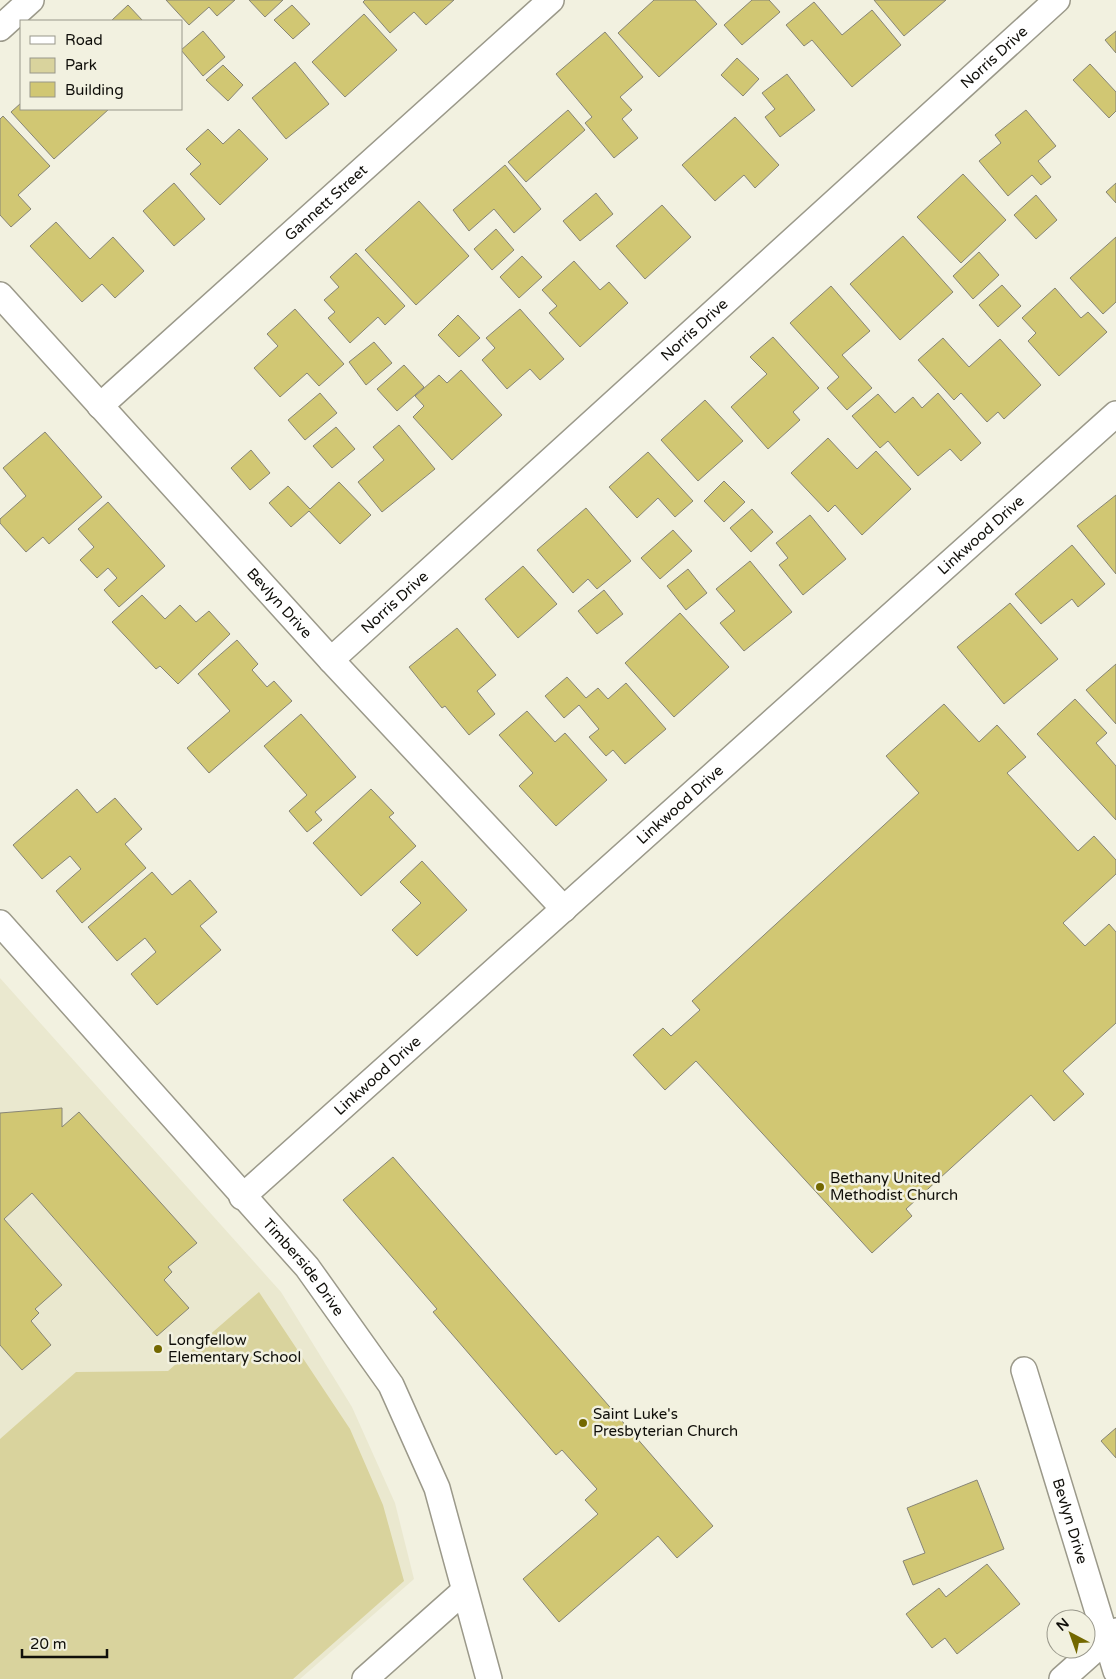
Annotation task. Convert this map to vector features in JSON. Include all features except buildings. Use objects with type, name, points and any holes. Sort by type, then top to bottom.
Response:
[{"type":"street","points":[[0,28],[31,0]]},
{"type":"street","name":"Gannett Street","points":[[100,406],[551,0]]},
{"type":"street","name":"Norris Drive","points":[[331,660],[1057,0]]},
{"type":"street","name":"Bevlyn Drive","points":[[0,295],[331,660],[564,909]]},
{"type":"street","name":"Linkwood Drive","points":[[242,1197],[1116,414]]},
{"type":"street","name":"Timberside Drive","points":[[0,922],[242,1197],[307,1267],[391,1385],[437,1488],[489,1679]]},
{"type":"street","name":"Bevlyn Drive","points":[[1024,1370],[1111,1636],[1116,1671]]},
{"type":"street","points":[[365,1679],[464,1591]]},
{"type":"street","points":[[1062,1679],[1111,1636]]},
{"type":"shaded area","name":"Longfellow Elementary School","points":[[0,978],[281,1292],[352,1407],[395,1503],[414,1579],[300,1679],[0,1679]]},
{"type":"green space","name":"Longfellow Elementary School","points":[[259,1292],[350,1429],[383,1505],[404,1581],[293,1679],[0,1679],[0,1439],[76,1372],[168,1371]]},
{"type":"place","name":"Bethany United Methodist Church","points":[[820,1187]]},
{"type":"place","name":"Longfellow Elementary School","points":[[158,1349]]},
{"type":"place","name":"Saint Luke's Presbyterian Church","points":[[583,1423]]}]
